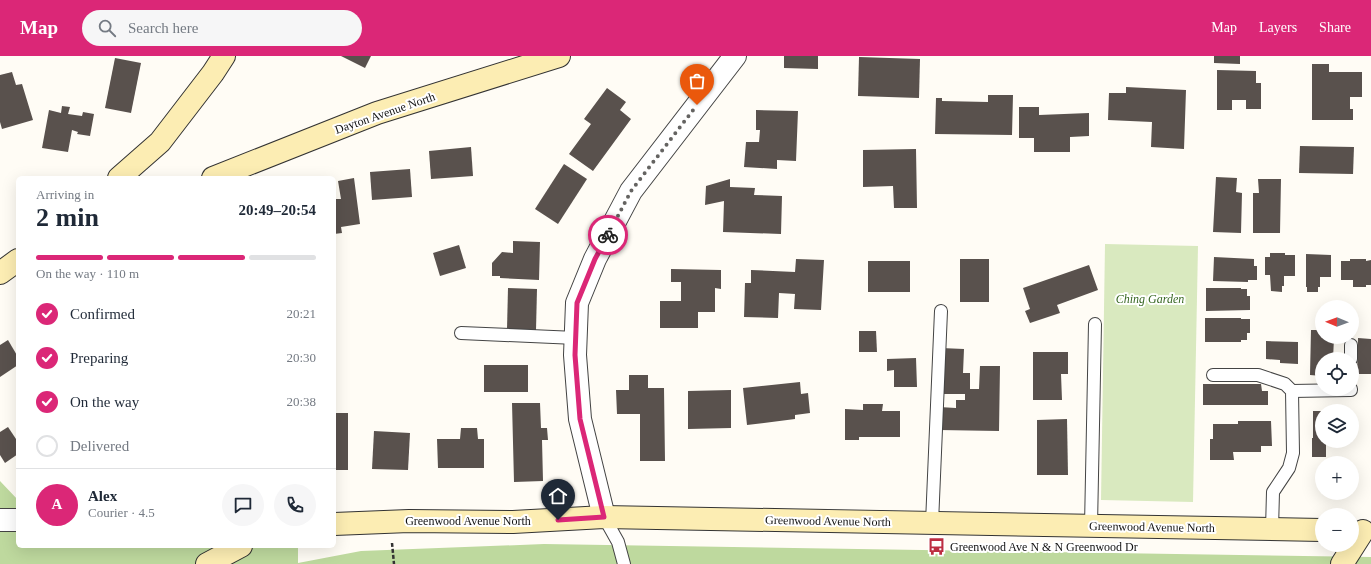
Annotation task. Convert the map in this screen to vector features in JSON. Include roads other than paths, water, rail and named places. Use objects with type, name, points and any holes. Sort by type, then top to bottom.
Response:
[{"type":"street","points":[[125,176],[145,168],[160,142],[213,73],[224,56]]},
{"type":"street","name":"Dayton Avenue North","points":[[219,176],[377,113],[560,56]]},
{"type":"street","points":[[604,517],[580,419],[575,355],[577,303],[595,259],[631,191],[735,56]]},
{"type":"street","points":[[0,257],[16,253]]},
{"type":"street","points":[[0,273],[16,261]]},
{"type":"street","name":"Greenwood Avenue North","points":[[336,524],[409,521],[513,522],[604,517],[1315,530]]},
{"type":"street","points":[[0,520],[16,520]]},
{"type":"street","points":[[1342,564],[1362,531]]},
{"type":"street","points":[[207,564],[238,548]]},
{"type":"lane","points":[[932,523],[941,311]]},
{"type":"lane","points":[[1091,526],[1095,324]]},
{"type":"lane","points":[[460,333],[576,338]]},
{"type":"lane","points":[[1351,345],[1351,352]]},
{"type":"lane","points":[[1213,375],[1258,375],[1285,384],[1292,391],[1293,454],[1289,468],[1273,492],[1272,529]]},
{"type":"lane","points":[[1292,391],[1315,391]]},
{"type":"lane","points":[[604,517],[618,542],[624,564]]},
{"type":"place","name":"Greenwood Ave N & N Greenwood Dr","points":[[937,547]]},
{"type":"park label","name":"Ching Garden","points":[[1150,299]]}]
